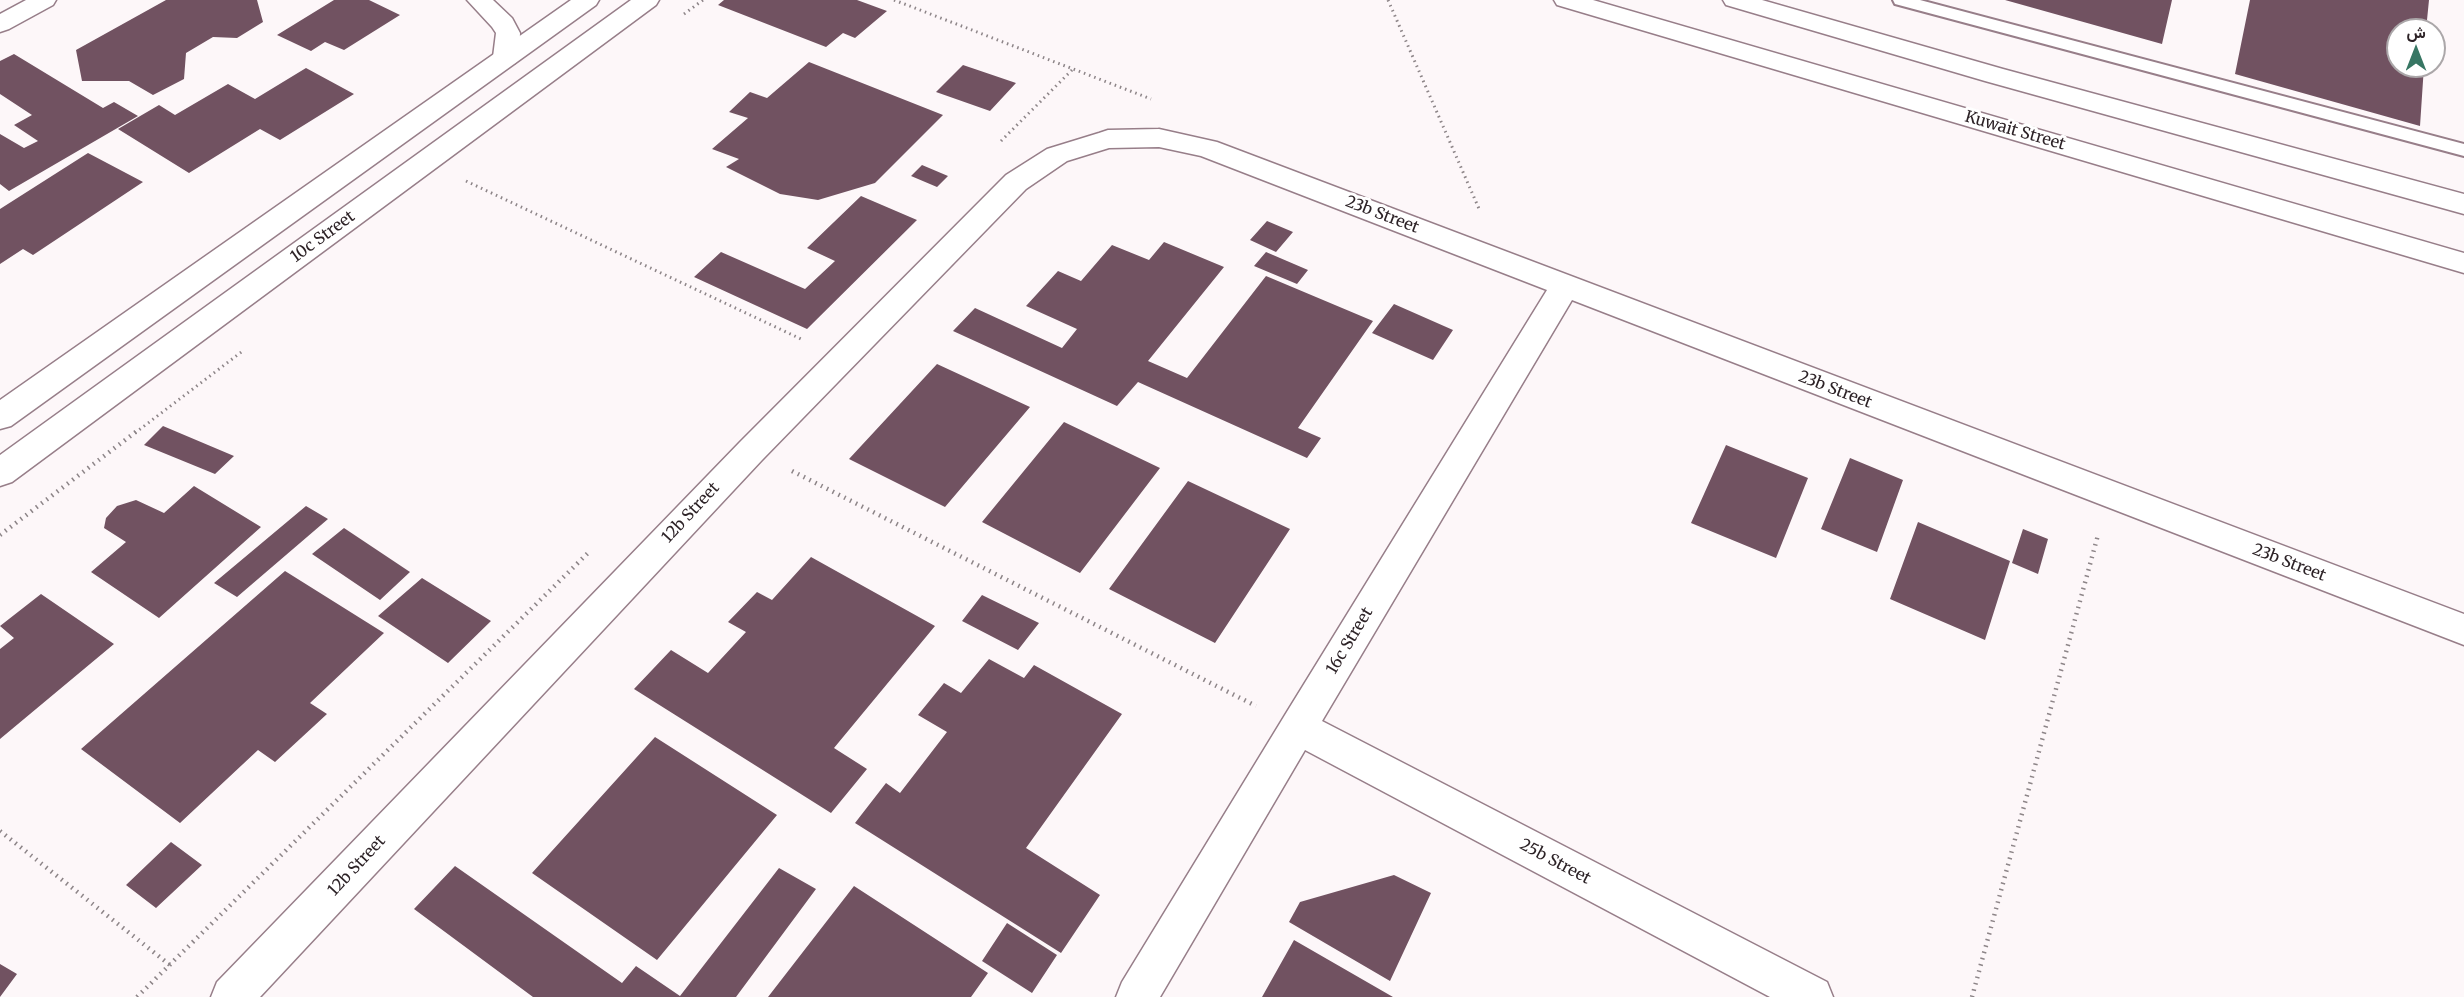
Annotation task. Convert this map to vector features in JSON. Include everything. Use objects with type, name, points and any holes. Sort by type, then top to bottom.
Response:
[{"type":"street","points":[[0,24],[44,0]]},
{"type":"street","points":[[479,0],[503,23],[508,33],[506,57]]},
{"type":"street","points":[[0,417],[587,0]]},
{"type":"street","name":"10c Street","points":[[0,473],[647,0]]},
{"type":"street","name":"Kuwait Street","points":[[1566,0],[2464,262]]},
{"type":"street","points":[[1735,0],[1994,75],[2464,204]]},
{"type":"street","name":"12b Street","points":[[232,997],[751,451],[1016,182],[1057,155],[1108,140],[1159,138],[1207,148]]},
{"type":"street","name":"23b Street","points":[[1207,148],[2464,630]]},
{"type":"street","name":"16c Street","points":[[1137,997],[1565,286]]},
{"type":"street","name":"25b Street","points":[[1298,727],[1812,997]]},
{"type":"lane","points":[[1900,0],[2464,150]]},
{"type":"path","points":[[1388,0],[1481,213]]},
{"type":"path","points":[[997,146],[1072,69]]},
{"type":"path","points":[[466,181],[804,341],[796,349]]},
{"type":"path","points":[[751,451],[1298,727]]},
{"type":"path","points":[[1972,997],[2109,495]]},
{"type":"path","points":[[137,997],[593,549]]},
{"type":"path","points":[[0,831],[170,965]]},
{"type":"building","points":[[166,0],[257,0],[263,22],[237,38],[213,37],[186,53],[184,79],[153,95],[129,81],[82,81],[76,50]]},
{"type":"building","points":[[334,0],[369,0],[400,15],[344,50],[325,42],[311,51],[277,35]]},
{"type":"building","points":[[724,0],[857,0],[887,11],[855,38],[843,33],[826,47],[718,5]]},
{"type":"building","points":[[2005,0],[2172,0],[2162,44]]},
{"type":"building","points":[[2250,0],[2429,0],[2427,18],[2386,18],[2386,78],[2423,78],[2420,126],[2235,74]]},
{"type":"building","points":[[14,54],[103,108],[114,102],[138,116],[9,191],[0,184],[0,134],[24,148],[38,141],[14,125],[32,115],[0,94],[0,61]]},
{"type":"building","points":[[809,62],[943,115],[875,183],[818,200],[780,194],[726,167],[739,159],[712,149],[748,118],[729,112],[750,92],[767,98]]},
{"type":"building","points":[[963,65],[1016,83],[990,111],[936,92]]},
{"type":"building","points":[[306,68],[354,94],[280,140],[260,129],[189,173],[118,129],[159,105],[175,115],[228,84],[255,99]]},
{"type":"building","points":[[88,153],[143,182],[33,255],[23,249],[0,264],[0,209]]},
{"type":"building","points":[[922,165],[948,176],[937,187],[911,176]]},
{"type":"building","points":[[861,196],[917,220],[807,329],[694,277],[721,252],[805,289],[835,261],[807,248]]},
{"type":"building","points":[[1267,221],[1293,232],[1276,252],[1250,240]]},
{"type":"building","points":[[1164,242],[1224,267],[1148,361],[1187,378],[1266,276],[1373,321],[1298,428],[1321,438],[1307,458],[1138,382],[1117,406],[953,331],[975,308],[1062,348],[1077,329],[1026,306],[1058,271],[1081,281],[1112,245],[1149,260]]},
{"type":"building","points":[[1266,252],[1308,270],[1297,284],[1254,266]]},
{"type":"building","points":[[1394,304],[1453,330],[1433,360],[1372,333]]},
{"type":"building","points":[[937,364],[1030,407],[945,507],[849,459]]},
{"type":"building","points":[[1064,422],[1160,468],[1080,573],[982,522]]},
{"type":"building","points":[[163,426],[234,456],[215,474],[144,445]]},
{"type":"building","points":[[1726,445],[1808,478],[1776,558],[1691,523]]},
{"type":"building","points":[[1850,458],[1903,480],[1877,552],[1821,529]]},
{"type":"building","points":[[1188,481],[1290,529],[1215,643],[1109,589]]},
{"type":"building","points":[[194,486],[261,527],[159,618],[91,572],[126,542],[104,528],[106,518],[117,506],[136,500],[164,513]]},
{"type":"building","points":[[306,506],[328,519],[237,597],[214,583]]},
{"type":"building","points":[[1918,522],[2010,561],[1985,640],[1890,599]]},
{"type":"building","points":[[344,528],[410,572],[380,600],[312,554]]},
{"type":"building","points":[[2023,529],[2048,539],[2038,574],[2012,563]]},
{"type":"building","points":[[811,557],[935,626],[834,748],[867,769],[831,813],[634,689],[671,650],[708,673],[746,632],[728,622],[757,592],[772,600]]},
{"type":"building","points":[[285,571],[384,633],[310,703],[327,714],[275,762],[258,750],[180,823],[81,749]]},
{"type":"building","points":[[422,578],[491,621],[448,663],[378,616]]},
{"type":"building","points":[[41,594],[114,644],[0,739],[0,649],[14,638],[0,626]]},
{"type":"building","points":[[982,595],[1039,623],[1018,650],[962,621]]},
{"type":"building","points":[[989,659],[1024,678],[1034,665],[1122,714],[1026,848],[1100,895],[1061,953],[855,823],[886,783],[900,793],[947,732],[918,715],[944,683],[961,693]]},
{"type":"building","points":[[655,737],[777,815],[657,960],[532,873]]},
{"type":"building","points":[[171,842],[202,865],[156,908],[126,885]]},
{"type":"building","points":[[455,866],[622,983],[636,966],[680,996],[779,868],[816,889],[736,997],[533,997],[414,909]]},
{"type":"building","points":[[1394,875],[1431,893],[1390,981],[1289,922],[1300,902]]},
{"type":"building","points":[[854,886],[988,973],[971,997],[768,997]]},
{"type":"building","points":[[1007,923],[1057,955],[1032,993],[982,961]]},
{"type":"building","points":[[1294,940],[1393,997],[1262,997]]},
{"type":"building","points":[[0,964],[17,974],[0,997]]}]
